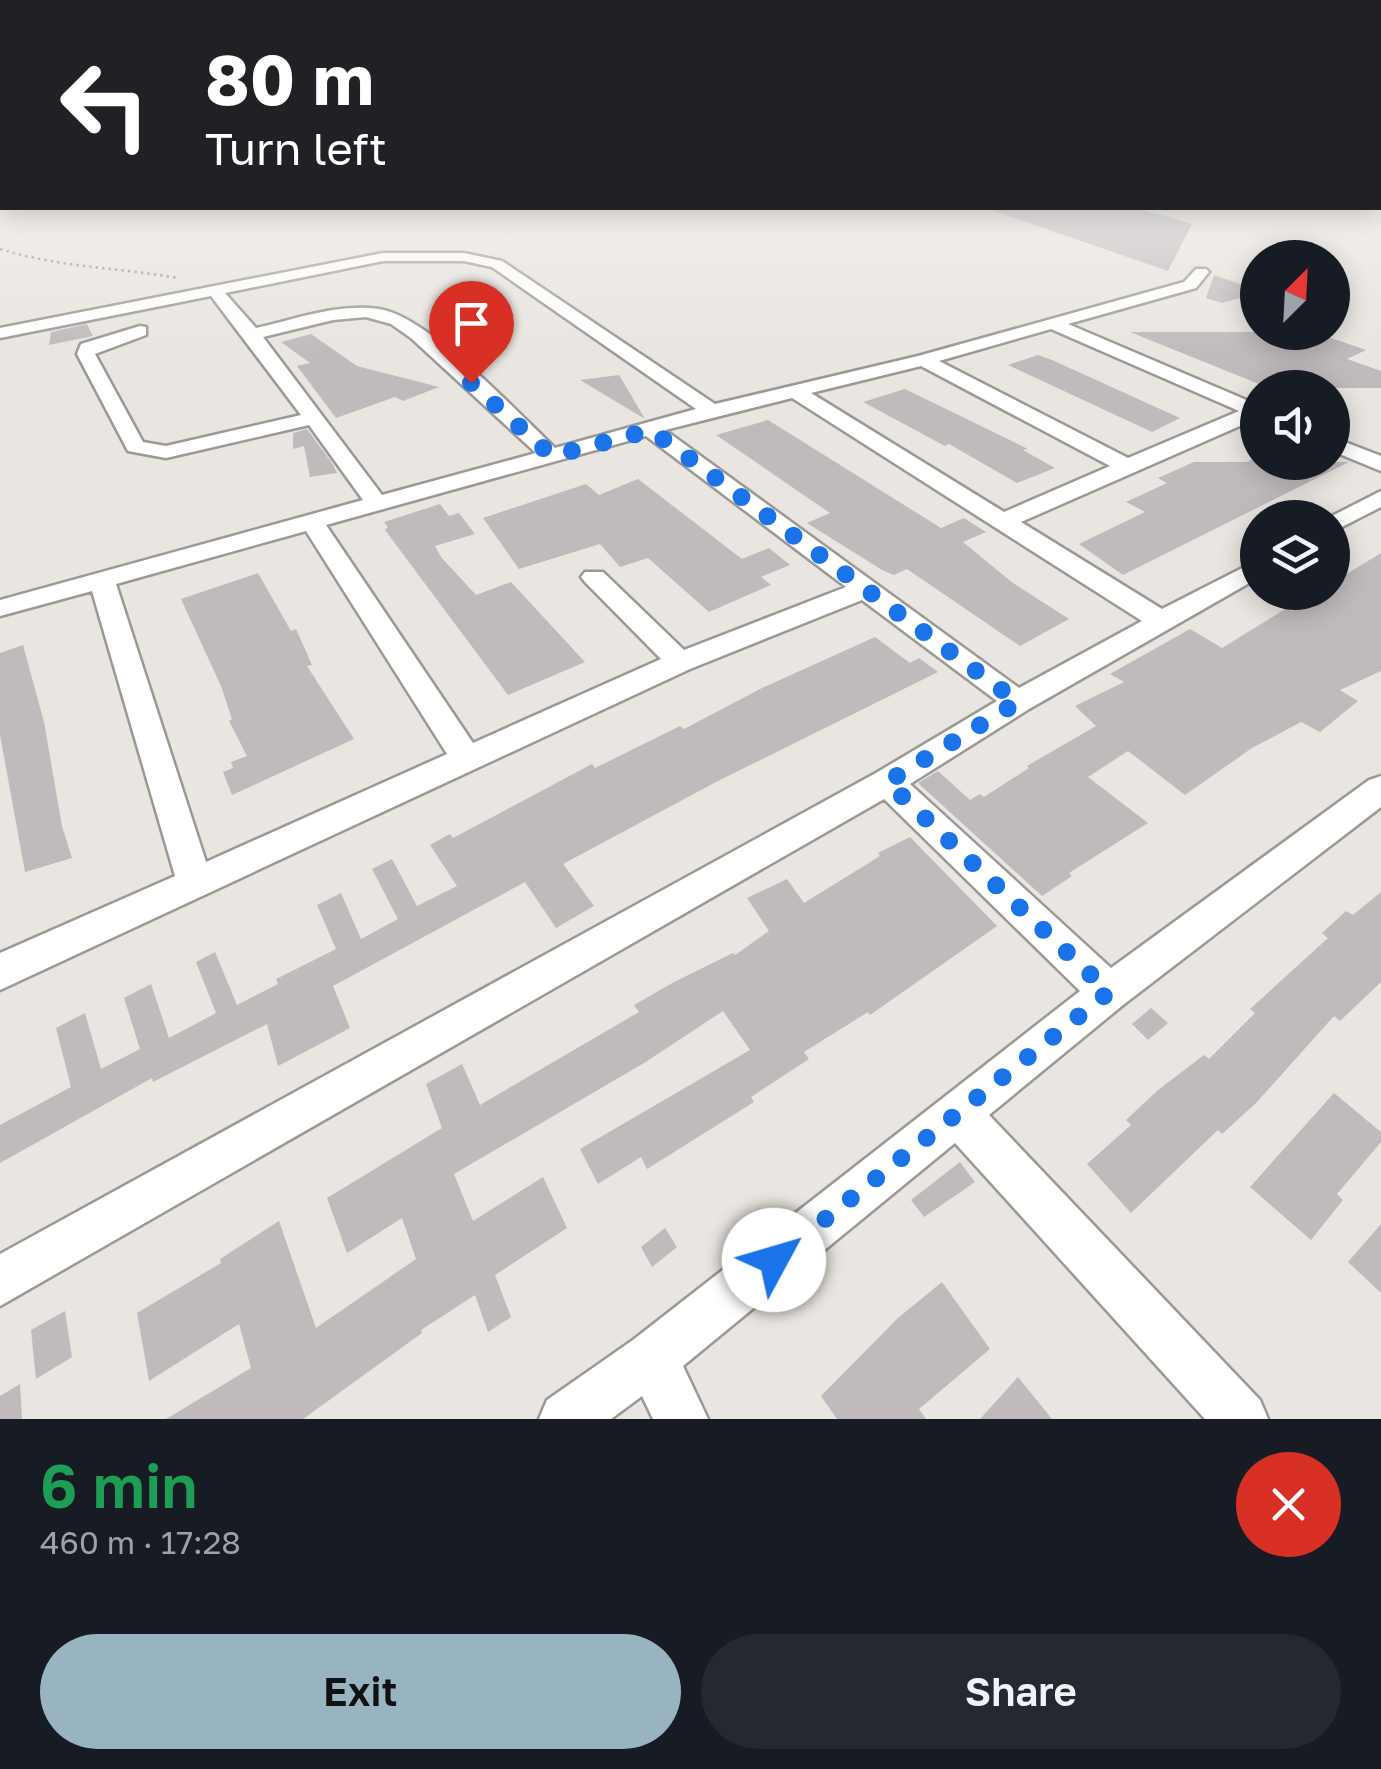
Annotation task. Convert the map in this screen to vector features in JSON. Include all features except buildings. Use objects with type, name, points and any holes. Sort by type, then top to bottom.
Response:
[{"type":"street","points":[[0,333],[383,256],[464,257],[497,264],[712,411]]},
{"type":"street","points":[[0,608],[712,411],[1055,326],[1190,285],[1202,272]]},
{"type":"street","points":[[223,289],[378,505]]},
{"type":"street","points":[[252,334],[356,313],[386,314],[421,336],[552,456]]},
{"type":"street","points":[[1055,326],[1240,404]]},
{"type":"street","points":[[140,331],[98,342],[87,348],[86,354],[135,448],[166,452],[314,418]]},
{"type":"street","points":[[924,360],[1128,466]]},
{"type":"street","points":[[796,392],[1162,621]]},
{"type":"street","points":[[1003,522],[1240,418]]},
{"type":"street","points":[[651,430],[1018,702]]},
{"type":"street","points":[[1350,451],[1381,464]]},
{"type":"street","points":[[1350,515],[1381,498]]},
{"type":"street","points":[[313,523],[467,759]]},
{"type":"street","points":[[594,577],[680,662]]},
{"type":"street","points":[[0,1280],[887,782],[1018,702],[1240,577]]},
{"type":"street","points":[[102,581],[195,884]]},
{"type":"street","points":[[0,972],[680,662],[863,590]]},
{"type":"street","points":[[887,782],[1109,992]]},
{"type":"street","points":[[566,1419],[650,1358],[1109,992],[1381,790]]},
{"type":"street","points":[[958,1114],[1241,1419]]},
{"type":"street","points":[[650,1358],[681,1419]]},
{"type":"path","points":[[0,249],[49,264],[124,268],[223,289]]},
{"type":"route","points":[[471,383],[552,456],[651,430],[1018,702],[887,782],[1109,992],[774,1260]]}]
